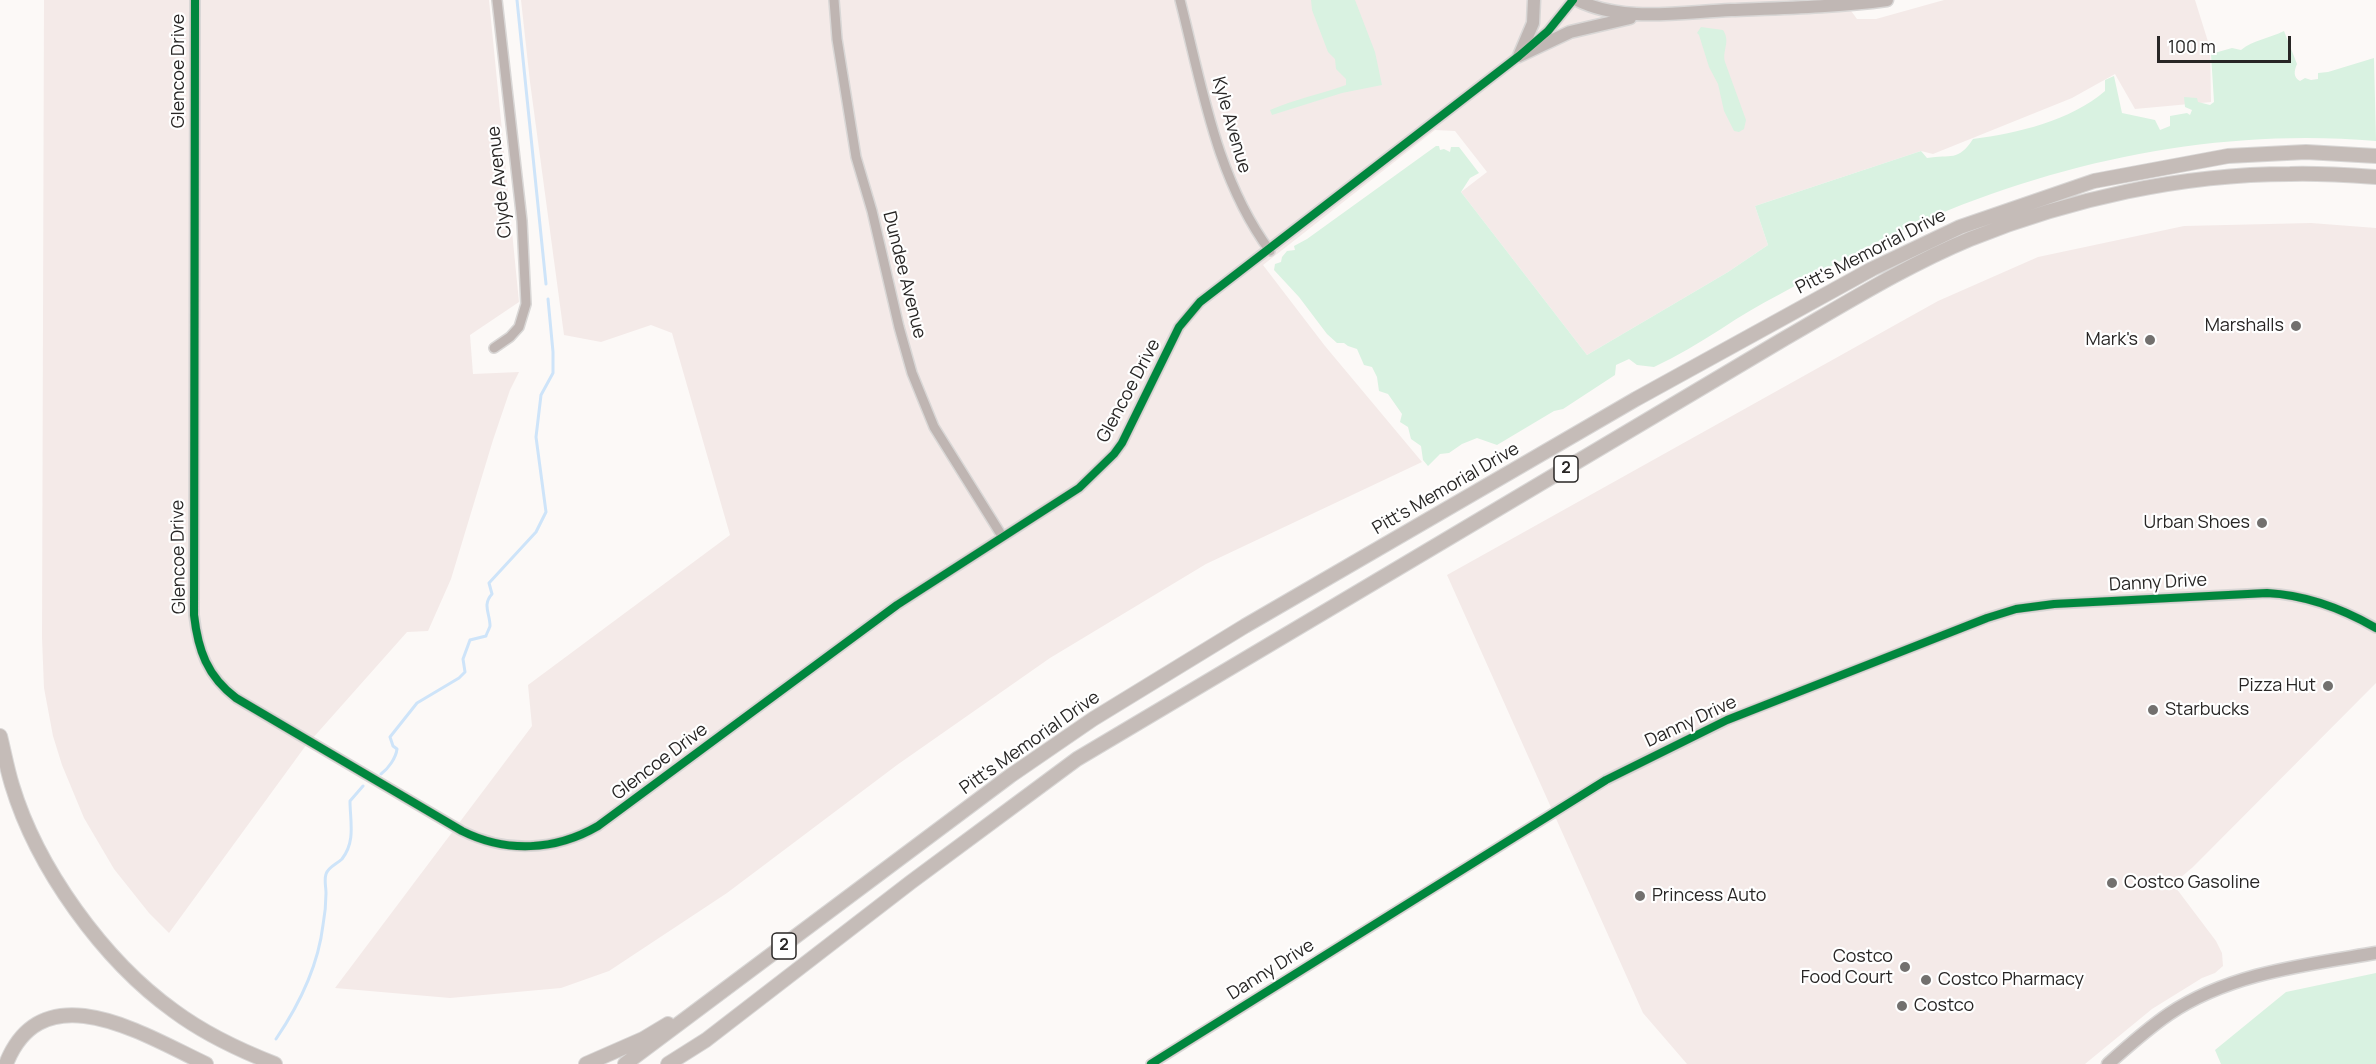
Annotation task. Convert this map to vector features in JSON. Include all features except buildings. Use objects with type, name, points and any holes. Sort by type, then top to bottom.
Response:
[{"type":"highway","name":"Pitt's Memorial Drive","points":[[625,1064],[1010,776],[1093,719],[1245,626],[1575,434],[1872,269],[1960,227],[2094,182],[2228,156],[2306,153],[2376,156]]},
{"type":"highway","name":"Pitt's Memorial Drive","points":[[668,1064],[706,1040],[920,875],[1077,759],[1887,279],[1969,240],[2031,218],[2093,200],[2178,183],[2231,177],[2289,174],[2376,177]]},
{"type":"highway","points":[[0,736],[12,786],[36,845],[74,910],[117,961],[174,1011],[235,1048],[275,1064]]},
{"type":"highway","points":[[586,1064],[643,1039],[722,993]]},
{"type":"highway","points":[[6,1064],[15,1046],[26,1033],[39,1023],[70,1014],[86,1015],[120,1024],[206,1064]]},
{"type":"highway","points":[[678,1064],[706,1040]]},
{"type":"main road","points":[[1519,56],[1533,23],[1534,0]]},
{"type":"main road","points":[[1575,0],[1610,12],[1645,13],[1801,7],[1887,0]]},
{"type":"main road","points":[[1519,56],[1570,32],[1645,13]]},
{"type":"main road","points":[[2108,1064],[2169,1014],[2218,988],[2286,969],[2376,953]]},
{"type":"street","name":"Glencoe Drive","points":[[195,0],[194,615],[198,642],[208,670],[216,681],[236,698],[468,834],[503,845],[530,847],[550,845],[579,836],[598,826],[892,608],[1078,488],[1114,454],[1122,443],[1170,345],[1188,315],[1220,286],[1270,251],[1519,56],[1548,31],[1575,0]]},
{"type":"street","name":"Clyde Avenue","points":[[494,348],[510,337],[519,327],[526,304],[522,221],[497,0]]},
{"type":"street","name":"Dundee Avenue","points":[[834,0],[837,39],[856,157],[872,211],[912,373],[934,427],[1002,537]]},
{"type":"street","name":"Kyle Avenue","points":[[1180,0],[1227,174],[1248,219],[1270,251]]},
{"type":"street","name":"Danny Drive","points":[[1151,1064],[1606,780],[1727,720],[1987,618],[2016,609],[2054,604],[2274,593],[2326,604],[2376,628]]},
{"type":"shaded area","points":[[44,0],[489,0],[519,302],[470,335],[473,374],[519,372],[510,390],[493,440],[451,579],[428,631],[407,632],[304,748],[169,933],[149,913],[114,869],[84,818],[62,765],[53,736],[44,688],[42,638]]},
{"type":"shaded area","points":[[521,0],[1843,0],[1857,19],[1876,19],[1944,0],[2195,0],[2210,48],[2211,102],[2135,109],[2115,74],[2072,98],[1933,154],[1921,151],[1755,206],[1768,245],[1728,272],[1587,355],[1461,192],[1487,172],[1455,131],[1435,130],[1263,265],[1325,346],[1422,462],[1206,564],[1050,658],[897,765],[727,893],[609,971],[561,988],[450,998],[335,988],[532,726],[528,685],[730,535],[672,333],[651,325],[601,342],[564,335]]},
{"type":"shaded area","points":[[2311,223],[2376,228],[2376,683],[2193,867],[2173,884],[2216,941],[2222,953],[2223,966],[2215,973],[2202,978],[2152,1009],[2085,1064],[1687,1064],[1643,1013],[1447,575],[1938,301],[2038,257],[2184,226]]},
{"type":"green space","points":[[1311,0],[1355,0],[1375,52],[1382,85],[1342,93],[1272,115],[1270,110],[1279,106],[1346,85],[1346,79],[1336,69],[1335,59],[1328,52],[1312,10]]},
{"type":"green space","points":[[1701,27],[1723,30],[1725,34],[1725,62],[1746,120],[1744,129],[1739,132],[1734,131],[1724,111],[1718,84],[1709,67],[1697,33]]},
{"type":"green space","points":[[2284,31],[2297,64],[2295,76],[2300,81],[2305,78],[2318,79],[2318,73],[2374,58],[2376,141],[2307,138],[2237,141],[2168,149],[2099,162],[2031,181],[1965,204],[1901,231],[1764,303],[1654,367],[1637,365],[1629,359],[1616,365],[1615,375],[1563,409],[1554,411],[1497,445],[1477,438],[1449,453],[1440,454],[1428,466],[1423,460],[1421,446],[1411,439],[1408,427],[1400,422],[1402,414],[1388,394],[1379,391],[1377,377],[1372,367],[1364,365],[1357,349],[1344,343],[1337,343],[1327,334],[1299,297],[1274,270],[1275,264],[1281,262],[1287,251],[1295,250],[1294,246],[1436,146],[1439,146],[1440,150],[1450,152],[1451,147],[1459,147],[1479,173],[1470,178],[1461,192],[1587,355],[1728,272],[1768,245],[1755,206],[1921,151],[1927,158],[1953,156],[1963,151],[1973,139],[2025,129],[2060,118],[2105,91],[2105,80],[2114,76],[2122,113],[2155,120],[2160,130],[2170,126],[2170,116],[2187,113],[2190,115],[2192,110],[2185,107],[2184,97],[2197,98],[2198,102],[2210,105],[2214,102],[2211,54],[2232,48],[2241,50]]},
{"type":"green space","points":[[2376,973],[2376,1064],[2221,1064],[2215,1050],[2286,992]]},
{"type":"waterway","points":[[517,0],[546,284]]},
{"type":"waterway","points":[[381,774],[391,763],[397,749],[393,746],[390,737],[417,703],[465,672],[463,659],[470,640],[486,636],[490,627],[487,602],[492,594],[489,583],[536,532],[546,512],[536,437],[541,395],[553,373],[548,299]]},
{"type":"waterway","points":[[276,1039],[300,999],[312,971],[324,917],[326,874],[342,859],[349,845],[351,838],[350,801],[363,786]]},
{"type":"cycle path","points":[[195,0],[194,615],[201,651],[218,681],[236,698],[462,831],[479,838],[513,846],[548,844],[582,834],[598,826],[897,605],[1079,488],[1114,454],[1122,443],[1179,327],[1200,302],[1519,56],[1548,31],[1573,0]]},
{"type":"cycle path","points":[[1151,1064],[1606,780],[1727,720],[1987,618],[2016,609],[2054,604],[2267,593],[2282,594],[2324,604],[2376,628]]},
{"type":"place","name":"Marshalls","points":[[2296,326]]},
{"type":"place","name":"Mark's","points":[[2150,340]]},
{"type":"place","name":"Urban Shoes","points":[[2262,523]]},
{"type":"place","name":"Pizza Hut","points":[[2328,686]]},
{"type":"place","name":"Starbucks","points":[[2153,710]]},
{"type":"place","name":"Costco Gasoline","points":[[2112,883]]},
{"type":"place","name":"Princess Auto","points":[[1640,896]]},
{"type":"place","name":"Costco Food Court","points":[[1905,967]]},
{"type":"place","name":"Costco Pharmacy","points":[[1926,980]]},
{"type":"place","name":"Costco","points":[[1902,1006]]}]
